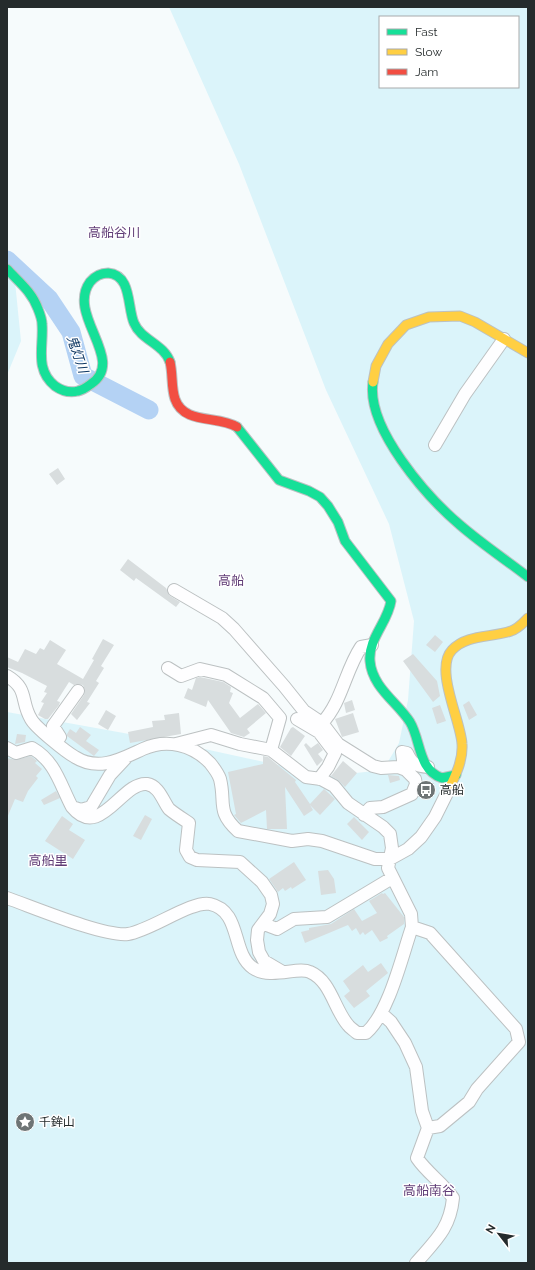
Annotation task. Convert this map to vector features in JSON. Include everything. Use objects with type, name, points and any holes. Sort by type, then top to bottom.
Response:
[{"type":"street","points":[[7,269],[30,293],[43,323],[40,360],[43,373],[50,382],[68,392],[81,391],[92,385],[99,377],[104,368],[104,357],[84,312],[82,301],[85,289],[90,281],[97,275],[115,275],[121,280],[126,288],[130,313],[135,325],[140,332],[164,351],[170,361],[175,397],[182,410],[191,416],[226,421],[236,426],[279,480],[309,491],[320,497],[328,506],[338,522],[345,541],[391,601],[390,612],[372,646],[370,662],[372,670],[378,682],[411,723],[419,752],[428,767],[448,790]]},
{"type":"street","points":[[528,353],[476,322],[460,316],[429,317],[406,325],[397,333],[385,349],[376,366],[372,391],[376,415],[392,447],[431,497],[445,513],[465,530],[528,577]]},
{"type":"street","points":[[435,445],[465,394],[504,339]]},
{"type":"street","points":[[174,590],[222,618],[234,629],[284,686],[304,712],[322,723],[338,744],[365,762],[381,768],[398,766],[404,768],[415,778],[416,784],[412,794],[383,807],[370,808],[364,815]]},
{"type":"street","points":[[176,744],[193,749],[202,755],[214,768],[220,778],[224,815],[229,824],[238,831],[292,841],[308,839],[322,841],[375,859],[390,858],[408,849],[422,837],[435,818],[460,765],[463,752],[462,742],[445,669],[449,654],[462,641],[512,630],[528,618]]},
{"type":"street","points":[[322,723],[329,716],[340,695],[350,666],[361,647],[372,646]]},
{"type":"street","points":[[168,668],[181,676],[200,669],[226,675],[264,698],[280,718],[271,750]]},
{"type":"street","points":[[7,676],[15,680],[22,688],[31,720],[75,757],[86,762],[108,764],[150,746],[176,744],[211,735],[240,744],[271,750],[306,777],[319,779],[334,786],[348,803],[383,827],[390,834],[392,848],[388,868],[411,914],[412,927],[381,1013],[373,1027],[366,1033],[357,1033],[348,1024],[335,1000],[320,978],[309,971],[272,974],[254,968],[245,958],[228,915],[221,909],[209,903],[192,906],[146,929],[127,934],[106,932],[7,898]]},
{"type":"street","points":[[56,742],[60,737],[53,726],[78,691]]},
{"type":"street","points":[[297,719],[319,732],[335,753],[328,767],[319,779]]},
{"type":"street","points":[[7,748],[16,752],[32,748],[43,754],[50,762],[72,807],[77,813],[86,816],[98,815],[111,808],[138,785],[148,784],[157,790],[169,808],[189,824],[186,850],[190,857],[197,860],[240,862],[262,882],[271,895],[273,904],[264,924],[258,930],[259,952],[264,962],[286,973]]},
{"type":"street","points":[[404,768],[402,752],[407,753],[411,762],[418,766],[428,767]]},
{"type":"street","points":[[72,807],[81,810],[91,807],[110,775],[127,757]]},
{"type":"street","points":[[439,778],[448,779],[456,775]]},
{"type":"street","points":[[264,924],[277,929],[294,919],[327,917],[392,878]]},
{"type":"street","points":[[412,927],[430,934],[516,1029],[519,1042],[477,1089],[469,1102],[440,1126],[428,1128]]},
{"type":"street","points":[[381,1013],[391,1022],[405,1043],[416,1067],[422,1111],[428,1128],[417,1158],[425,1170],[445,1186],[453,1198],[450,1218],[440,1236],[416,1263]]},
{"type":"shaded area","points":[[169,7],[528,7],[528,1263],[7,1263],[7,712],[168,741],[329,776],[383,770],[399,743],[408,700],[414,621],[389,524],[326,390],[239,164]]},
{"type":"shaded area","points":[[7,255],[14,272],[21,341],[7,375]]},
{"type":"building","points":[[58,468],[65,479],[57,485],[49,474]]},
{"type":"building","points":[[128,559],[166,588],[170,596],[180,602],[176,607],[136,578],[134,581],[120,570]]},
{"type":"building","points":[[435,635],[443,642],[435,652],[426,645]]},
{"type":"building","points":[[103,639],[114,645],[101,666],[104,668],[96,681],[99,683],[87,702],[90,703],[77,720],[71,714],[84,695],[85,691],[83,685],[74,685],[69,682],[57,701],[60,702],[59,705],[48,719],[38,715],[44,703],[41,702],[47,693],[44,692],[47,686],[7,667],[7,657],[18,662],[25,649],[36,654],[40,648],[44,650],[50,640],[66,650],[57,664],[83,679],[94,660],[92,659]]},
{"type":"building","points":[[413,654],[437,681],[440,696],[433,702],[403,661]]},
{"type":"building","points":[[200,677],[223,682],[231,687],[230,692],[233,693],[229,703],[240,718],[258,704],[266,713],[247,729],[250,733],[244,737],[231,733],[208,700],[206,707],[184,698],[188,688],[192,690],[196,678]]},
{"type":"building","points":[[352,700],[355,710],[346,713],[344,703]]},
{"type":"building","points":[[469,701],[477,715],[469,720],[463,705]]},
{"type":"building","points":[[440,705],[446,721],[437,724],[432,708]]},
{"type":"building","points":[[106,710],[116,716],[108,730],[98,724]]},
{"type":"building","points":[[179,713],[181,734],[130,743],[128,732],[153,727],[152,721],[165,720],[164,715]]},
{"type":"building","points":[[353,713],[359,732],[342,737],[335,719]]},
{"type":"building","points":[[80,727],[91,735],[86,741],[99,750],[94,756],[67,736],[70,729],[76,733]]},
{"type":"building","points":[[293,727],[305,736],[291,756],[280,747]]},
{"type":"building","points":[[17,734],[26,735],[25,742],[15,744]]},
{"type":"building","points":[[306,743],[311,748],[318,743],[323,750],[318,754],[323,760],[317,766],[304,745]]},
{"type":"building","points":[[31,756],[37,761],[35,763],[42,769],[36,776],[38,778],[28,791],[23,802],[15,799],[7,818],[7,758],[16,760]]},
{"type":"building","points":[[263,756],[268,757],[296,780],[295,782],[310,804],[324,789],[335,799],[320,815],[310,805],[313,810],[304,816],[285,787],[287,829],[267,829],[266,810],[241,823],[234,815],[236,814],[228,772],[263,764]]},
{"type":"building","points":[[343,761],[357,773],[345,787],[331,776]]},
{"type":"building","points":[[388,775],[399,776],[400,780],[390,783]]},
{"type":"building","points":[[56,791],[60,798],[44,805],[41,800]]},
{"type":"building","points":[[145,815],[152,819],[141,840],[133,836]]},
{"type":"building","points":[[62,816],[73,824],[69,830],[85,840],[73,859],[45,841]]},
{"type":"building","points":[[354,817],[369,832],[362,840],[347,824]]},
{"type":"building","points":[[294,862],[306,880],[292,889],[291,887],[285,891],[283,888],[278,892],[269,879]]},
{"type":"building","points":[[328,870],[334,879],[336,893],[321,895],[318,871]]},
{"type":"building","points":[[382,893],[385,893],[404,917],[404,924],[387,936],[388,938],[380,942],[372,930],[365,935],[363,932],[360,935],[356,928],[352,931],[348,925],[305,943],[301,932],[309,930],[309,928],[331,924],[354,909],[362,921],[377,913],[369,901]]},
{"type":"building","points":[[381,963],[388,973],[366,991],[370,996],[354,1008],[344,996],[350,991],[343,981],[363,965],[368,972]]},
{"type":"waterway","name":"鬼灯川","points":[[7,260],[49,299],[71,332],[83,376],[149,410]]},
{"type":"traffic: fast","points":[[7,269],[25,288],[35,303],[42,322],[42,365],[48,379],[58,388],[69,392],[80,391],[91,384],[100,374],[103,363],[85,308],[85,295],[90,282],[100,274],[108,273],[116,275],[121,279],[125,285],[132,316],[137,329],[158,346],[170,362]]},
{"type":"traffic: fast","points":[[373,382],[373,400],[379,420],[389,440],[416,480],[446,513],[485,545],[528,577]]},
{"type":"traffic: fast","points":[[237,427],[279,480],[309,491],[320,497],[328,506],[338,522],[345,541],[391,601],[370,653],[370,661],[375,679],[410,722],[414,729],[424,762],[428,768],[434,774],[442,778],[456,775]]},
{"type":"traffic: slow","points":[[373,382],[376,366],[388,344],[406,325],[429,317],[460,316],[475,322],[528,353]]},
{"type":"traffic: slow","points":[[451,785],[461,760],[462,744],[461,734],[447,682],[447,659],[452,650],[465,641],[514,630],[528,618]]},
{"type":"traffic: jam","points":[[170,362],[172,385],[175,399],[179,407],[186,413],[194,416],[229,423],[237,427]]},
{"type":"place","name":"高船","points":[[426,790]]},
{"type":"place","name":"千鉾山","points":[[25,1122]]},
{"type":"district","name":"高船谷川","points":[[114,232]]},
{"type":"district","name":"高船","points":[[231,580]]},
{"type":"district","name":"高船里","points":[[48,860]]},
{"type":"district","name":"高船南谷","points":[[429,1190]]}]
